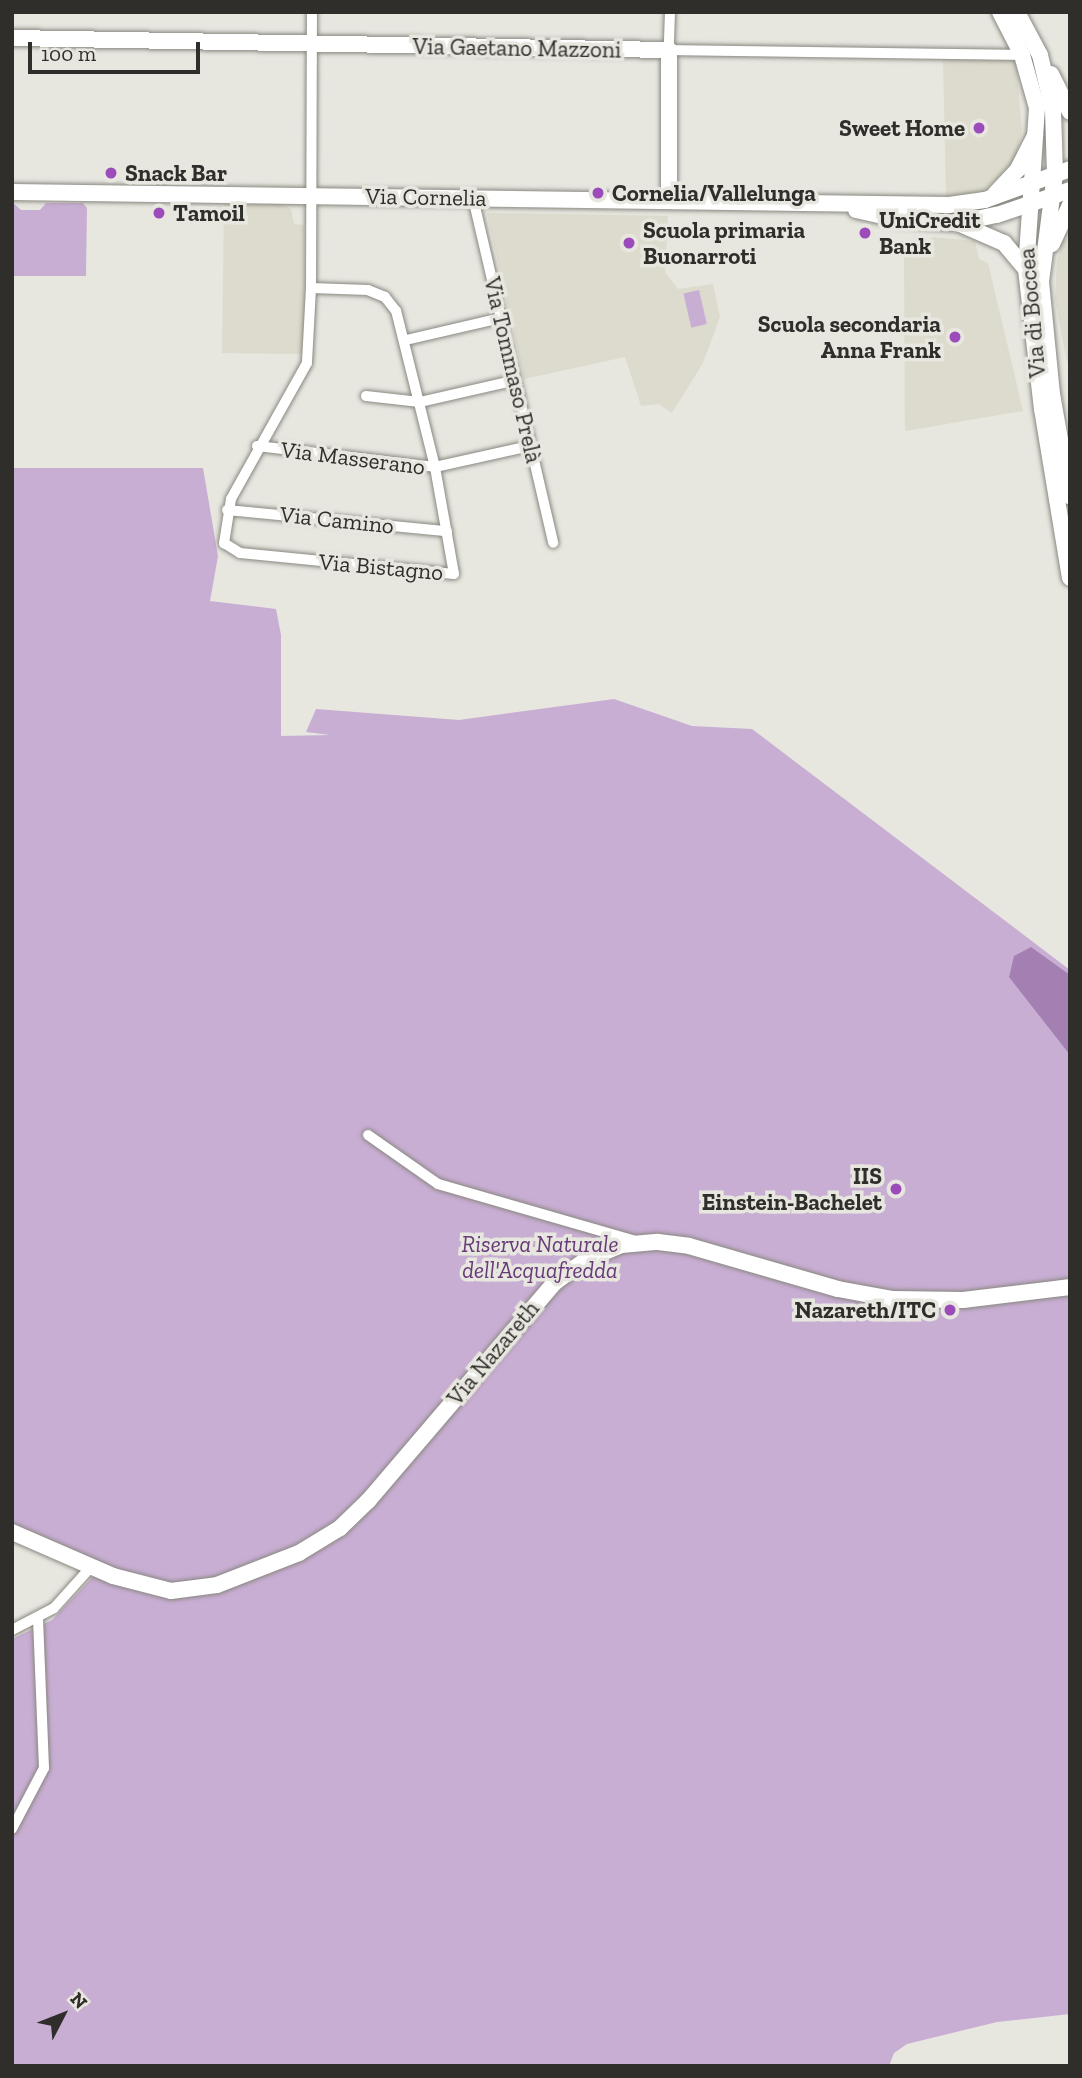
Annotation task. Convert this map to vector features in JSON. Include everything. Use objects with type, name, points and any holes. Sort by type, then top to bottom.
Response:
[{"type":"street","name":"Via Bistagno","points":[[311,288],[362,289],[382,295],[396,311],[406,340],[435,467],[456,570],[450,575],[237,552],[224,543],[227,510],[257,446],[307,363],[311,288],[312,12]]},
{"type":"street","points":[[669,200],[670,12]]},
{"type":"street","name":"Via di Boccea","points":[[1000,12],[1022,55],[1036,100],[1037,130],[1030,205],[1040,401],[1070,578]]},
{"type":"street","name":"Via di Boccea","points":[[1017,12],[1040,55],[1053,110],[1062,172],[1052,197],[1033,273],[1070,496]]},
{"type":"street","name":"Via Gaetano Mazzoni","points":[[12,38],[1022,55]]},
{"type":"street","points":[[1040,55],[1070,112]]},
{"type":"street","points":[[991,198],[1018,169],[1037,130]]},
{"type":"street","name":"Via Cornelia","points":[[12,192],[669,200],[840,206],[958,205],[991,198],[1062,172]]},
{"type":"street","name":"Via Cornelia","points":[[840,206],[896,219],[958,223],[1030,205],[1070,190]]},
{"type":"street","name":"Via Tommaso Prelà","points":[[473,198],[553,543]]},
{"type":"street","points":[[958,223],[1004,243],[1033,273],[1070,205]]},
{"type":"street","points":[[406,340],[501,318]]},
{"type":"street","points":[[366,396],[420,402],[516,380]]},
{"type":"street","name":"Via Masserano","points":[[257,446],[435,467],[530,446]]},
{"type":"street","name":"Via Camino","points":[[227,510],[447,531]]},
{"type":"street","points":[[368,1135],[438,1184],[638,1242]]},
{"type":"street","name":"Via Nazareth","points":[[12,1532],[91,1567],[153,1588],[188,1591],[250,1574],[317,1544],[368,1502],[554,1283],[605,1250],[638,1242],[689,1246],[881,1297],[951,1300],[1070,1287]]},
{"type":"street","points":[[12,1630],[38,1620],[64,1599],[91,1567]]},
{"type":"street","points":[[12,1829],[44,1762],[38,1620]]},
{"type":"shaded area","points":[[943,59],[1016,60],[1022,131],[1015,161],[980,194],[946,197]]},
{"type":"shaded area","points":[[279,203],[291,209],[294,224],[304,225],[305,354],[222,353],[224,204]]},
{"type":"shaded area","points":[[487,213],[668,216],[665,272],[678,289],[713,284],[720,317],[703,363],[672,413],[659,404],[641,406],[625,357],[524,379]]},
{"type":"shaded area","points":[[1070,220],[1070,361],[1067,362],[1055,300],[1057,261]]},
{"type":"shaded area","name":"Scuola secondaria Anna Frank","points":[[932,237],[975,241],[979,259],[988,263],[1023,411],[905,431],[904,249],[929,249]]},
{"type":"shaded area","points":[[1031,947],[1070,975],[1070,1055],[1009,977],[1014,956]]},
{"type":"green space","points":[[12,202],[21,210],[40,210],[46,203],[83,203],[87,208],[86,276],[12,276]]},
{"type":"green space","points":[[699,290],[707,324],[691,328],[683,294]]},
{"type":"green space","name":"Riserva Naturale dell'Acquafredda","points":[[12,468],[203,468],[218,556],[210,601],[276,609],[281,635],[281,736],[330,735],[306,732],[316,709],[459,720],[614,699],[692,726],[752,729],[1070,970],[1070,2014],[997,2022],[907,2044],[894,2053],[889,2066],[12,2066],[12,1639],[52,1620],[103,1566],[12,1527]]},
{"type":"place","name":"Sweet Home","points":[[979,128]]},
{"type":"place","name":"Snack Bar","points":[[111,173]]},
{"type":"place","name":"Cornelia/Vallelunga","points":[[598,193]]},
{"type":"place","name":"Tamoil","points":[[159,213]]},
{"type":"place","name":"UniCredit Bank","points":[[865,233]]},
{"type":"place","name":"Scuola primaria Buonarroti","points":[[629,243]]},
{"type":"place","name":"Scuola secondaria Anna Frank","points":[[955,337]]},
{"type":"place","name":"IIS Einstein-Bachelet","points":[[896,1189]]},
{"type":"place","name":"Nazareth/ITC","points":[[950,1310]]}]
